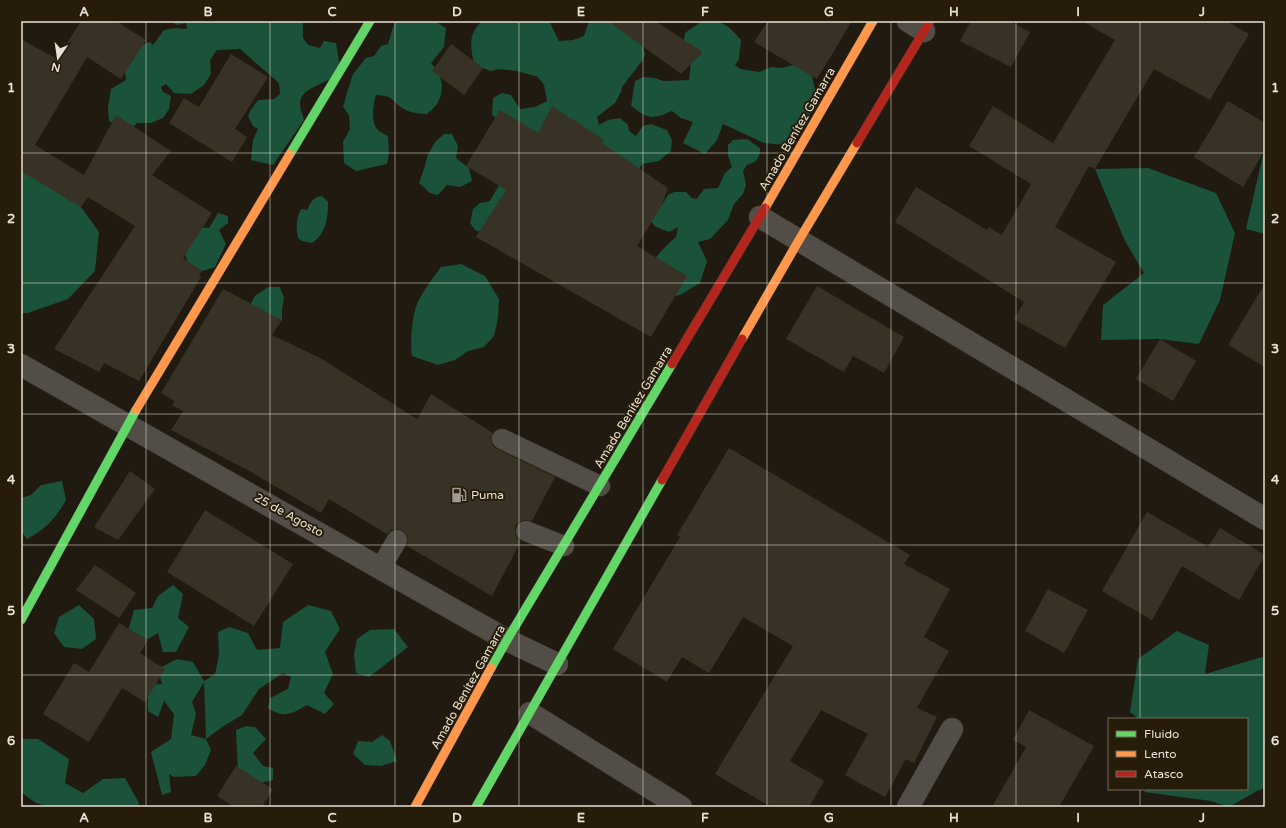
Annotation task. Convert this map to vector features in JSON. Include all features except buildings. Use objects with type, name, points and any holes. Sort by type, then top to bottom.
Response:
[{"type":"main road","points":[[21,620],[128,425],[370,21]]},
{"type":"main road","name":"Amado Benítez Gamarra","points":[[415,807],[508,640],[760,217],[872,21]]},
{"type":"main road","points":[[476,807],[921,24]]},
{"type":"street","points":[[760,217],[1265,519]]},
{"type":"street","name":"25 de Agosto","points":[[21,365],[508,640],[557,664]]},
{"type":"street","points":[[530,713],[681,807]]},
{"type":"street","points":[[908,807],[952,729]]},
{"type":"lane","points":[[502,439],[600,486]]},
{"type":"lane","points":[[526,531],[564,546]]},
{"type":"lane","points":[[381,567],[397,540]]},
{"type":"green space","points":[[170,21],[303,21],[303,38],[308,45],[320,48],[324,41],[336,43],[339,62],[337,72],[326,81],[306,92],[301,98],[300,107],[304,120],[273,165],[251,160],[253,140],[258,129],[253,126],[248,116],[258,100],[274,99],[280,94],[279,83],[240,49],[217,50],[210,60],[211,74],[204,85],[191,94],[174,93],[166,84],[161,87],[163,92],[171,96],[169,109],[163,118],[151,123],[137,123],[133,127],[126,128],[109,121],[108,108],[111,89],[126,80],[124,65],[135,48],[150,42],[153,45],[164,30],[176,28],[187,29],[186,23],[177,25]]},
{"type":"green space","points":[[395,21],[434,21],[446,28],[444,47],[431,63],[440,76],[442,92],[437,104],[427,114],[415,113],[406,110],[387,96],[376,95],[373,107],[373,117],[375,126],[378,130],[388,136],[389,153],[387,164],[356,171],[344,163],[343,142],[350,129],[349,115],[343,107],[353,74],[366,58],[374,56],[381,46],[388,44]]},
{"type":"green space","points":[[482,21],[549,21],[559,41],[573,40],[584,36],[589,21],[622,21],[641,39],[645,55],[622,87],[615,103],[597,117],[599,125],[608,120],[620,118],[628,125],[629,131],[636,136],[643,126],[651,124],[667,130],[672,140],[671,151],[659,161],[642,164],[634,179],[488,232],[476,231],[470,223],[473,209],[480,203],[490,201],[509,167],[500,121],[492,115],[493,98],[502,93],[511,95],[520,109],[535,107],[547,101],[544,85],[538,77],[517,71],[498,69],[491,71],[474,65],[471,42],[477,26]]},
{"type":"green space","points":[[702,21],[724,24],[741,40],[739,59],[735,65],[740,69],[759,72],[771,67],[782,68],[793,65],[811,72],[818,102],[798,133],[787,145],[764,143],[723,124],[717,140],[705,154],[683,143],[693,122],[681,118],[672,111],[655,117],[646,116],[631,106],[635,81],[643,77],[655,78],[663,81],[689,80],[691,61],[683,46],[685,33]]},
{"type":"green space","points":[[444,134],[452,134],[458,146],[456,158],[469,168],[472,181],[460,187],[447,185],[438,195],[430,193],[419,183],[428,154],[436,141]]},
{"type":"green space","points":[[747,139],[760,148],[759,154],[756,161],[747,165],[743,171],[746,185],[743,194],[734,204],[728,220],[710,239],[698,242],[707,261],[700,283],[680,295],[666,298],[650,264],[676,237],[678,227],[669,232],[656,227],[648,218],[662,205],[668,195],[674,192],[686,192],[692,198],[697,199],[704,189],[718,188],[725,173],[732,167],[728,156],[728,145],[733,140]]},
{"type":"green space","points":[[1265,146],[1265,234],[1246,229]]},
{"type":"green space","points":[[1148,168],[1216,193],[1235,233],[1220,300],[1199,344],[1160,339],[1101,340],[1103,305],[1144,273],[1125,241],[1095,169]]},
{"type":"green space","points":[[21,170],[81,207],[99,232],[95,271],[68,299],[28,313],[21,313]]},
{"type":"green space","points":[[322,196],[328,202],[324,229],[318,238],[312,243],[302,241],[298,238],[297,230],[299,213],[301,209],[307,210],[314,199]]},
{"type":"green space","points":[[218,213],[228,216],[228,223],[219,230],[226,244],[215,267],[201,271],[194,270],[191,267],[184,251],[197,227],[209,228]]},
{"type":"green space","points":[[461,264],[485,276],[499,299],[498,318],[494,336],[484,347],[468,351],[455,360],[438,365],[412,356],[412,330],[415,309],[419,299],[441,267]]},
{"type":"green space","points":[[268,287],[280,287],[284,298],[282,320],[247,311],[255,296]]},
{"type":"green space","points":[[62,481],[66,500],[54,518],[45,527],[27,539],[21,531],[21,498],[31,495],[41,485]]},
{"type":"green space","points":[[173,585],[183,594],[178,618],[189,627],[176,652],[163,652],[158,633],[141,643],[128,631],[134,610],[152,608],[158,596]]},
{"type":"green space","points":[[79,605],[94,619],[96,639],[82,649],[64,647],[54,633],[59,617]]},
{"type":"green space","points":[[308,605],[331,611],[340,629],[325,652],[333,674],[324,693],[334,704],[325,714],[307,705],[288,714],[279,713],[268,708],[270,698],[288,689],[291,677],[283,673],[259,689],[242,715],[206,739],[211,750],[205,765],[196,776],[174,777],[169,774],[171,792],[162,795],[151,752],[171,739],[174,714],[164,701],[158,717],[148,711],[147,685],[162,684],[158,669],[177,659],[193,662],[204,681],[215,674],[219,655],[218,632],[229,627],[248,633],[257,650],[280,648],[283,622]],"holes":[[[204,682],[206,739],[191,735],[196,714],[192,702]]]},
{"type":"green space","points":[[394,629],[408,647],[369,677],[356,673],[354,654],[357,639],[370,630]]},
{"type":"green space","points":[[1177,631],[1209,645],[1205,674],[1262,657],[1265,660],[1265,788],[1229,807],[1211,801],[1144,792],[1145,790],[1248,790],[1248,718],[1138,718],[1130,712],[1138,659]]},
{"type":"green space","points":[[246,726],[255,727],[266,739],[253,753],[263,766],[273,768],[273,780],[256,784],[238,774],[236,730]]},
{"type":"green space","points":[[382,735],[390,741],[397,761],[381,766],[365,765],[353,754],[358,741],[372,742]]},
{"type":"green space","points":[[38,739],[69,759],[65,783],[83,793],[103,779],[125,778],[139,803],[138,807],[49,807],[36,803],[21,792],[21,740]]},
{"type":"traffic: fast","points":[[290,154],[370,21]]},
{"type":"traffic: fast","points":[[491,668],[672,364]]},
{"type":"traffic: fast","points":[[21,620],[136,410]]},
{"type":"traffic: fast","points":[[476,807],[662,480]]},
{"type":"traffic: slow","points":[[765,208],[873,21]]},
{"type":"traffic: slow","points":[[742,339],[857,143]]},
{"type":"traffic: slow","points":[[136,410],[290,154]]},
{"type":"traffic: slow","points":[[415,807],[491,668]]},
{"type":"traffic: jam","points":[[857,143],[930,21]]},
{"type":"traffic: jam","points":[[672,364],[765,208]]},
{"type":"traffic: jam","points":[[662,480],[742,339]]},
{"type":"place","name":"Puma","points":[[459,495]]}]
